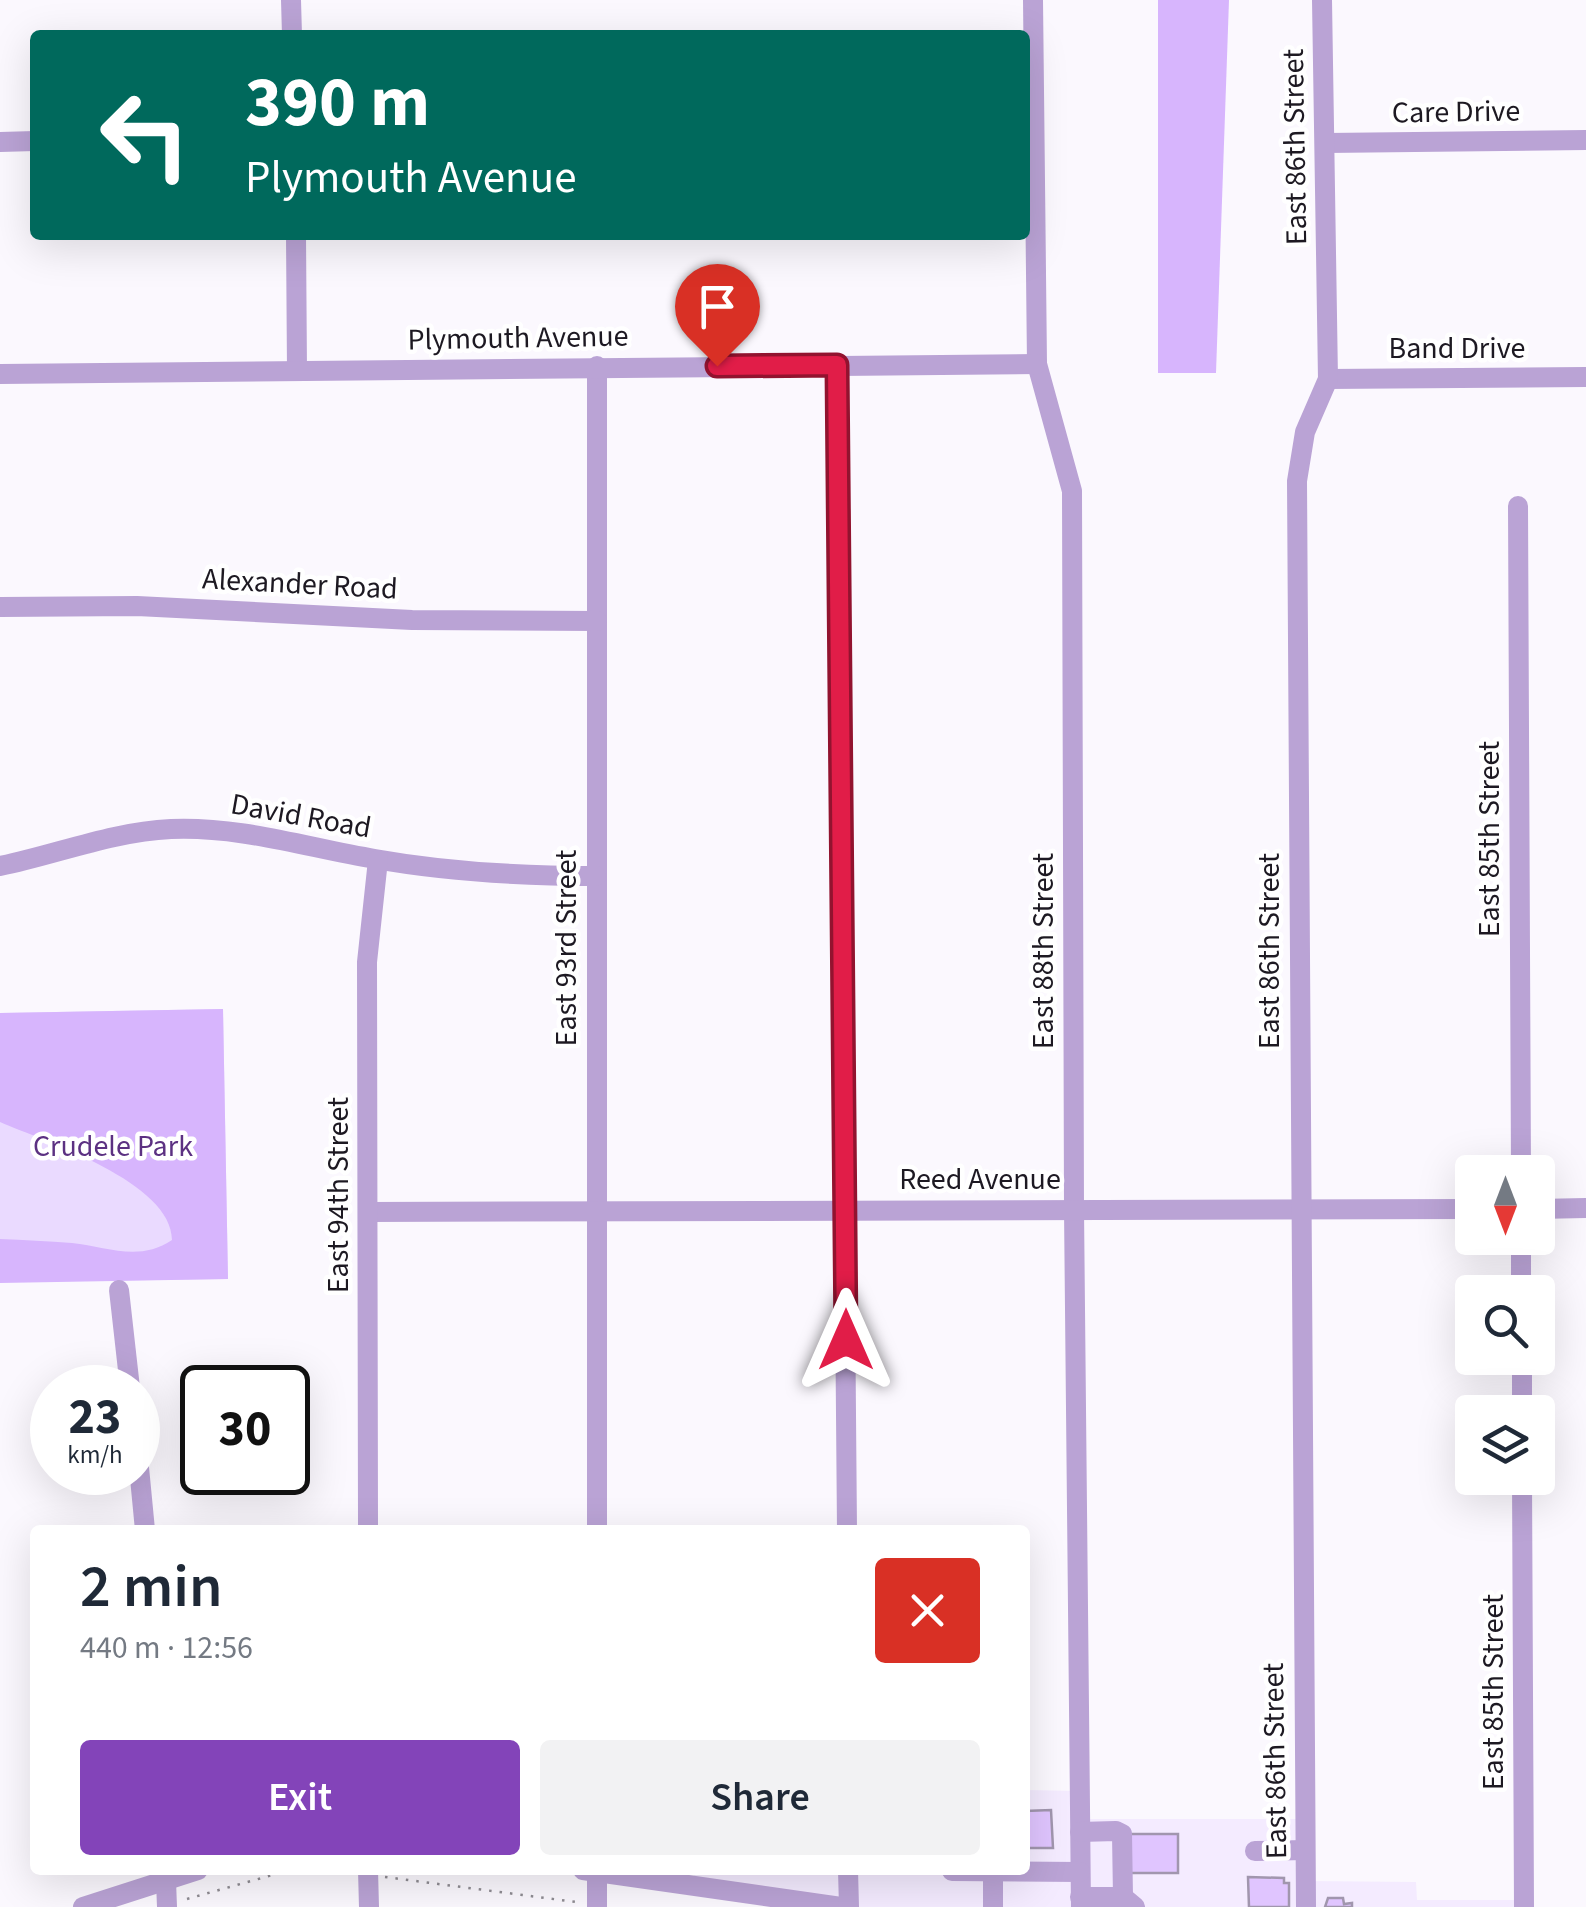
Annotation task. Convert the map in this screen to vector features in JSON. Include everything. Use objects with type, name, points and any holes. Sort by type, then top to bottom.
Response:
[{"type":"street","points":[[291,0],[292,30]]},
{"type":"street","name":"East 88th Street","points":[[1033,0],[1031,130],[1038,364],[1072,491],[1080,1902]]},
{"type":"street","name":"East 86th Street","points":[[1306,1907],[1297,481],[1305,432],[1328,379],[1322,0]]},
{"type":"street","name":"Care Drive","points":[[1326,144],[1586,140]]},
{"type":"street","points":[[0,142],[30,142]]},
{"type":"street","points":[[296,240],[297,371]]},
{"type":"street","name":"Plymouth Avenue","points":[[0,374],[1038,364]]},
{"type":"street","points":[[837,365],[846,1525]]},
{"type":"street","name":"East 93rd Street","points":[[598,366],[598,1525]]},
{"type":"street","name":"Band Drive","points":[[1328,379],[1586,378]]},
{"type":"street","name":"East 85th Street","points":[[1518,506],[1521,1155]]},
{"type":"street","name":"Alexander Road","points":[[0,607],[138,606],[412,620],[596,621]]},
{"type":"street","name":"David Road","points":[[0,866],[113,836],[174,829],[248,834],[378,860],[492,874],[596,876]]},
{"type":"street","name":"East 94th Street","points":[[368,1525],[368,962],[378,860]]},
{"type":"street","points":[[1555,1208],[1586,1208]]},
{"type":"street","name":"Reed Avenue","points":[[368,1212],[1455,1209]]},
{"type":"street","points":[[120,1290],[128,1365]]},
{"type":"street","points":[[142,1495],[145,1525]]},
{"type":"street","name":"East 85th Street","points":[[1522,1495],[1524,1907]]},
{"type":"street","points":[[1080,1832],[1122,1834],[1129,1902],[1080,1902]]},
{"type":"street","points":[[1255,1851],[1305,1850]]},
{"type":"street","points":[[1030,1871],[1080,1872]]},
{"type":"street","points":[[83,1907],[179,1875]]},
{"type":"street","points":[[167,1906],[182,1875]]},
{"type":"street","points":[[368,1875],[369,1907]]},
{"type":"street","points":[[590,1905],[592,1875]]},
{"type":"street","points":[[620,1875],[841,1907]]},
{"type":"street","points":[[848,1875],[848,1907]]},
{"type":"street","points":[[993,1875],[993,1907]]},
{"type":"path","points":[[167,1906],[273,1875]]},
{"type":"path","points":[[393,1878],[590,1905]]},
{"type":"shaded area","points":[[1030,1790],[1079,1791],[1080,1819],[1305,1819],[1306,1881],[1416,1882],[1417,1900],[1524,1900],[1524,1907],[841,1907],[694,1886],[694,1875],[1030,1875]]},
{"type":"green space","points":[[1158,0],[1229,0],[1216,373],[1158,373]]},
{"type":"green space","name":"Crudele Park","points":[[223,1009],[228,1279],[0,1282],[0,1013]]},
{"type":"green space","name":"Crudele Park","points":[[223,1009],[228,1279],[0,1283],[0,1239],[136,1252],[172,1240],[166,1219],[152,1200],[130,1182],[75,1153],[0,1122],[0,1013]]},
{"type":"building","points":[[1051,1810],[1053,1848],[1030,1848],[1030,1811]]},
{"type":"building","points":[[1130,1834],[1178,1834],[1178,1873],[1130,1873]]},
{"type":"building","points":[[1248,1877],[1284,1878],[1284,1883],[1289,1883],[1289,1907],[1249,1907]]},
{"type":"building","points":[[1328,1898],[1343,1898],[1344,1904],[1352,1903],[1352,1907],[1325,1907]]},
{"type":"route","points":[[717,366],[837,365],[846,1340]]}]
